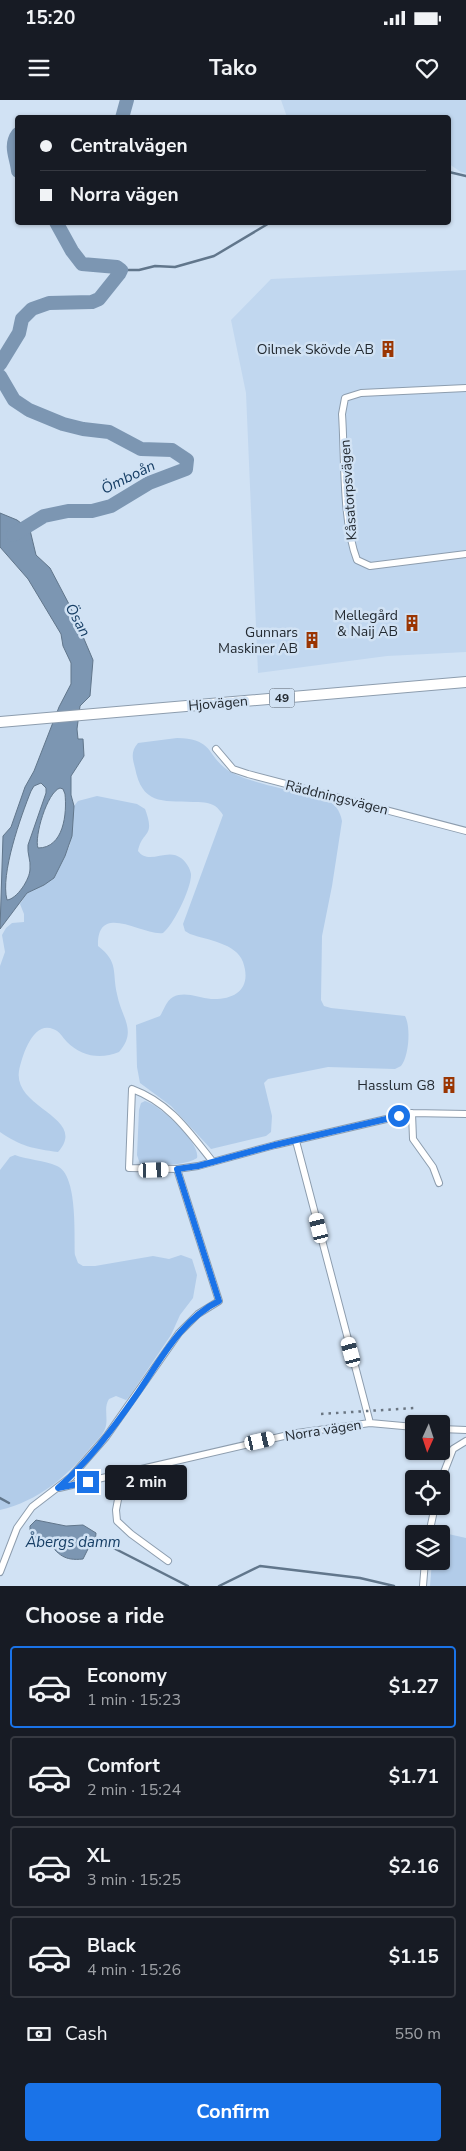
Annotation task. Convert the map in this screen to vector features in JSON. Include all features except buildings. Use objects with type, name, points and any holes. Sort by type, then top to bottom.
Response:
[{"type":"main road","name":"Hjovägen","points":[[0,722],[466,682]]},
{"type":"street","name":"Kåsatorpsvägen","points":[[466,388],[362,393],[345,398],[342,414],[348,524],[352,549],[356,560],[370,566],[377,566],[466,554]]},
{"type":"street","name":"Räddningsvägen","points":[[216,749],[234,769],[248,774],[466,831]]},
{"type":"street","points":[[213,1162],[168,1109],[148,1095],[132,1089],[129,1168],[177,1169],[213,1162],[412,1113],[466,1114]]},
{"type":"street","points":[[412,1113],[413,1139],[433,1166],[439,1183]]},
{"type":"street","points":[[296,1141],[370,1423]]},
{"type":"street","points":[[0,1572],[17,1528],[25,1515],[41,1499],[71,1477],[106,1437],[189,1322],[208,1306],[219,1301],[177,1169]]},
{"type":"street","name":"Norra vägen","points":[[58,1488],[297,1433],[370,1423],[405,1426]]},
{"type":"street","points":[[450,1429],[466,1430]]},
{"type":"street","points":[[445,1470],[453,1449],[466,1441]]},
{"type":"street","points":[[123,1473],[116,1510],[117,1521],[131,1534],[168,1561]]},
{"type":"street","points":[[423,1586],[424,1570]]},
{"type":"shaded area","points":[[281,100],[466,100],[466,173],[451,165],[451,115],[286,115]]},
{"type":"shaded area","points":[[466,270],[466,652],[387,656],[258,673],[246,393],[231,320],[271,279]]},
{"type":"shaded area","points":[[177,738],[198,741],[209,749],[229,771],[238,775],[261,783],[325,799],[336,808],[342,821],[322,936],[321,1000],[324,1006],[331,1008],[405,1016],[408,1027],[406,1056],[401,1066],[395,1069],[328,1067],[268,1079],[264,1083],[272,1116],[271,1132],[266,1136],[211,1149],[171,1106],[140,1083],[137,1067],[136,1025],[160,1016],[167,1003],[173,997],[192,995],[220,999],[228,997],[240,991],[245,979],[243,962],[234,950],[220,943],[190,934],[185,931],[183,924],[223,815],[216,807],[207,803],[155,798],[148,794],[138,780],[133,754],[138,743]]},
{"type":"shaded area","points":[[97,796],[137,804],[145,809],[149,829],[138,851],[147,857],[176,855],[186,863],[191,874],[185,897],[177,915],[163,933],[154,933],[113,923],[105,925],[100,933],[98,946],[112,962],[117,994],[128,1030],[125,1044],[119,1052],[98,1056],[78,1051],[57,1031],[46,1028],[40,1030],[30,1041],[19,1071],[20,1084],[27,1095],[58,1121],[64,1130],[65,1140],[58,1152],[42,1150],[14,1141],[0,1132],[0,966],[5,952],[2,935],[12,923],[24,922],[24,914],[20,904],[27,893],[54,878],[70,845],[74,806],[78,801]]},
{"type":"shaded area","points":[[145,1101],[160,1109],[178,1125],[193,1143],[197,1151],[197,1158],[177,1164],[140,1164],[137,1155],[139,1110],[141,1103]]},
{"type":"shaded area","points":[[15,1155],[52,1164],[64,1172],[69,1181],[74,1206],[75,1255],[78,1263],[83,1266],[95,1266],[153,1256],[169,1259],[181,1255],[192,1259],[197,1275],[193,1298],[180,1315],[171,1335],[129,1397],[126,1400],[116,1396],[107,1402],[106,1425],[104,1432],[99,1438],[62,1478],[51,1486],[27,1501],[0,1510],[0,1170],[10,1157]]},
{"type":"shaded area","points":[[450,1534],[466,1538],[466,1586],[430,1586],[431,1570],[450,1570]]},
{"type":"water","points":[[0,513],[17,520],[30,530],[36,555],[50,568],[70,606],[93,660],[90,696],[80,706],[77,729],[78,739],[83,739],[84,756],[71,776],[71,795],[74,806],[72,836],[54,878],[27,893],[0,929],[3,836],[11,827],[25,787],[34,771],[59,707],[71,684],[71,663],[63,646],[61,634],[28,579],[0,547]],"holes":[[[41,783],[46,788],[46,793],[28,845],[29,873],[19,892],[7,900],[6,876],[13,845],[31,791],[34,786]],[[60,788],[63,789],[65,794],[62,828],[53,842],[38,848],[38,835],[46,806],[55,791]]]},
{"type":"water","name":"Åbergs damm","points":[[36,1520],[66,1526],[83,1525],[96,1533],[95,1544],[89,1547],[83,1559],[66,1558],[47,1541],[40,1543],[30,1534],[30,1526]]},
{"type":"waterway","name":"Ömboån","points":[[123,115],[127,100]]},
{"type":"waterway","name":"Ömboån","points":[[15,139],[15,154]]},
{"type":"waterway","points":[[451,172],[466,176]]},
{"type":"waterway","name":"Ömboån","points":[[0,364],[19,333],[22,319],[32,309],[49,303],[92,302],[99,299],[121,270],[117,267],[82,264],[72,251],[58,225]]},
{"type":"waterway","points":[[121,270],[139,270],[155,266],[175,267],[214,256],[266,225]]},
{"type":"waterway","name":"Ömboån","points":[[0,376],[14,400],[29,410],[63,424],[109,432],[141,449],[172,450],[187,460],[186,469],[149,483],[111,506],[92,511],[68,511],[44,516],[13,535]]},
{"type":"waterway","points":[[0,1498],[9,1503]]},
{"type":"waterway","points":[[94,1538],[188,1586]]},
{"type":"waterway","points":[[219,1586],[260,1566],[360,1578],[394,1586]]},
{"type":"railway","points":[[321,1414],[414,1408]]},
{"type":"place","name":"Oilmek Skövde AB","points":[[388,349]]},
{"type":"place","name":"Mellegård & Naij AB","points":[[412,623]]},
{"type":"place","name":"Gunnars Maskiner AB","points":[[312,640]]},
{"type":"place","name":"Hasslum G8","points":[[449,1085]]},
{"type":"route","points":[[88,1482],[58,1488],[71,1477],[106,1437],[189,1322],[208,1306],[219,1301],[177,1169],[198,1166],[275,1145],[399,1116]]},
{"type":"water label","name":"Ösan","points":[[78,620]]}]
